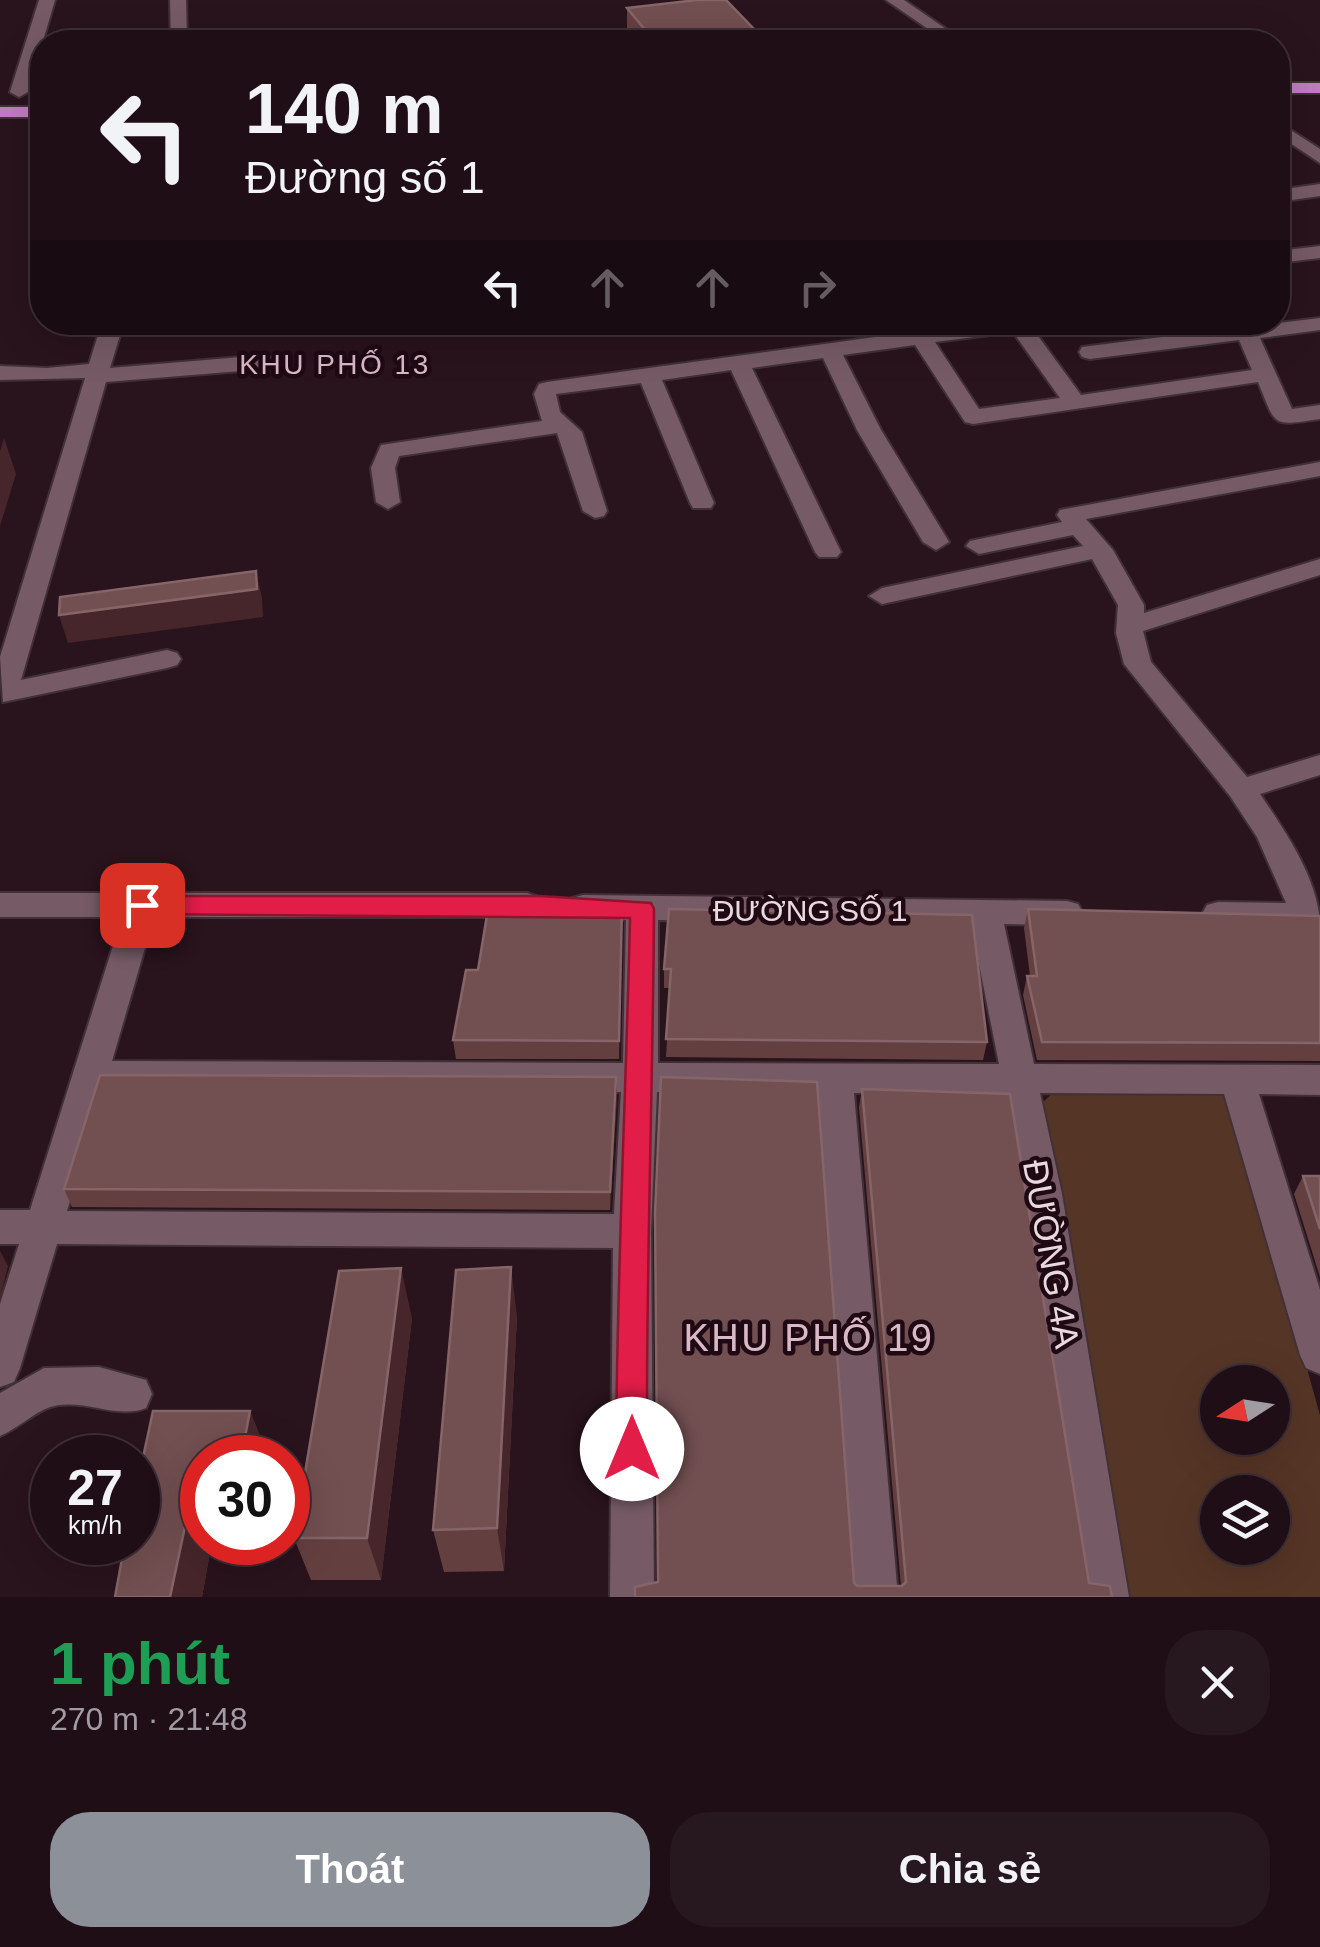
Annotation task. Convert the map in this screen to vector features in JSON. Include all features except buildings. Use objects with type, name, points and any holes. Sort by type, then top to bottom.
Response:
[{"type":"highway","points":[[1290,91],[1320,91]]},
{"type":"highway","points":[[0,102],[19,92],[30,97]]},
{"type":"highway","points":[[0,102],[30,102]]},
{"type":"highway","points":[[1290,103],[1320,103]]},
{"type":"street","points":[[37,30],[46,0]]},
{"type":"street","points":[[178,0],[178,30]]},
{"type":"street","points":[[894,0],[939,30]]},
{"type":"street","points":[[19,92],[30,55]]},
{"type":"street","points":[[1290,136],[1320,157]]},
{"type":"street","points":[[1290,194],[1320,190]]},
{"type":"street","points":[[1290,256],[1320,252]]},
{"type":"street","points":[[1290,325],[1320,324]]},
{"type":"street","points":[[109,335],[99,373],[12,618],[3,694],[168,659]]},
{"type":"street","points":[[774,335],[780,357]]},
{"type":"street","points":[[596,511],[570,432],[549,415],[544,394],[548,390],[956,335]]},
{"type":"street","points":[[1034,335],[1074,402]]},
{"type":"street","points":[[1090,352],[1190,335]]},
{"type":"street","points":[[1247,335],[1284,417],[1320,412]]},
{"type":"street","points":[[923,340],[973,417],[1263,376]]},
{"type":"street","points":[[707,342],[728,366],[801,489],[828,552]]},
{"type":"street","points":[[628,352],[702,503]]},
{"type":"street","points":[[830,352],[869,430],[936,542]]},
{"type":"street","points":[[0,374],[99,373],[266,362]]},
{"type":"street","points":[[388,502],[383,468],[389,450],[564,424]]},
{"type":"street","points":[[1193,914],[1314,915],[1271,834],[1241,789],[1138,664],[1130,605],[1100,550],[1070,516],[1320,469]]},
{"type":"street","points":[[978,546],[1079,526]]},
{"type":"street","points":[[882,596],[1100,550]]},
{"type":"street","points":[[1130,626],[1320,566]]},
{"type":"street","points":[[1241,789],[1320,765]]},
{"type":"street","name":"ĐƯỜNG SỐ 1","points":[[0,905],[540,905],[1097,913]]},
{"type":"street","points":[[0,1368],[142,905]]},
{"type":"street","points":[[632,1597],[632,1231],[640,1075],[642,909]]},
{"type":"street","name":"ĐƯỜNG 4A","points":[[986,912],[1043,1194],[1108,1597]]},
{"type":"street","points":[[89,1075],[1320,1080]]},
{"type":"street","points":[[836,1078],[876,1597]]},
{"type":"street","points":[[1237,1080],[1320,1355]]},
{"type":"street","points":[[0,1227],[632,1231]]},
{"type":"street","points":[[0,1416],[44,1388],[100,1386],[132,1394]]},
{"type":"shaded area","points":[[1215,1090],[1227,1097],[1234,1108],[1320,1415],[1320,1597],[1128,1597],[1038,1116],[1043,1102],[1055,1091]]},
{"type":"district","name":"KHU PHỐ 13","points":[[335,364]]},
{"type":"district","name":"KHU PHỐ 19","points":[[809,1338]]},
{"type":"route","points":[[142,905],[540,905],[642,909],[640,1075],[632,1231],[632,1449]]}]
